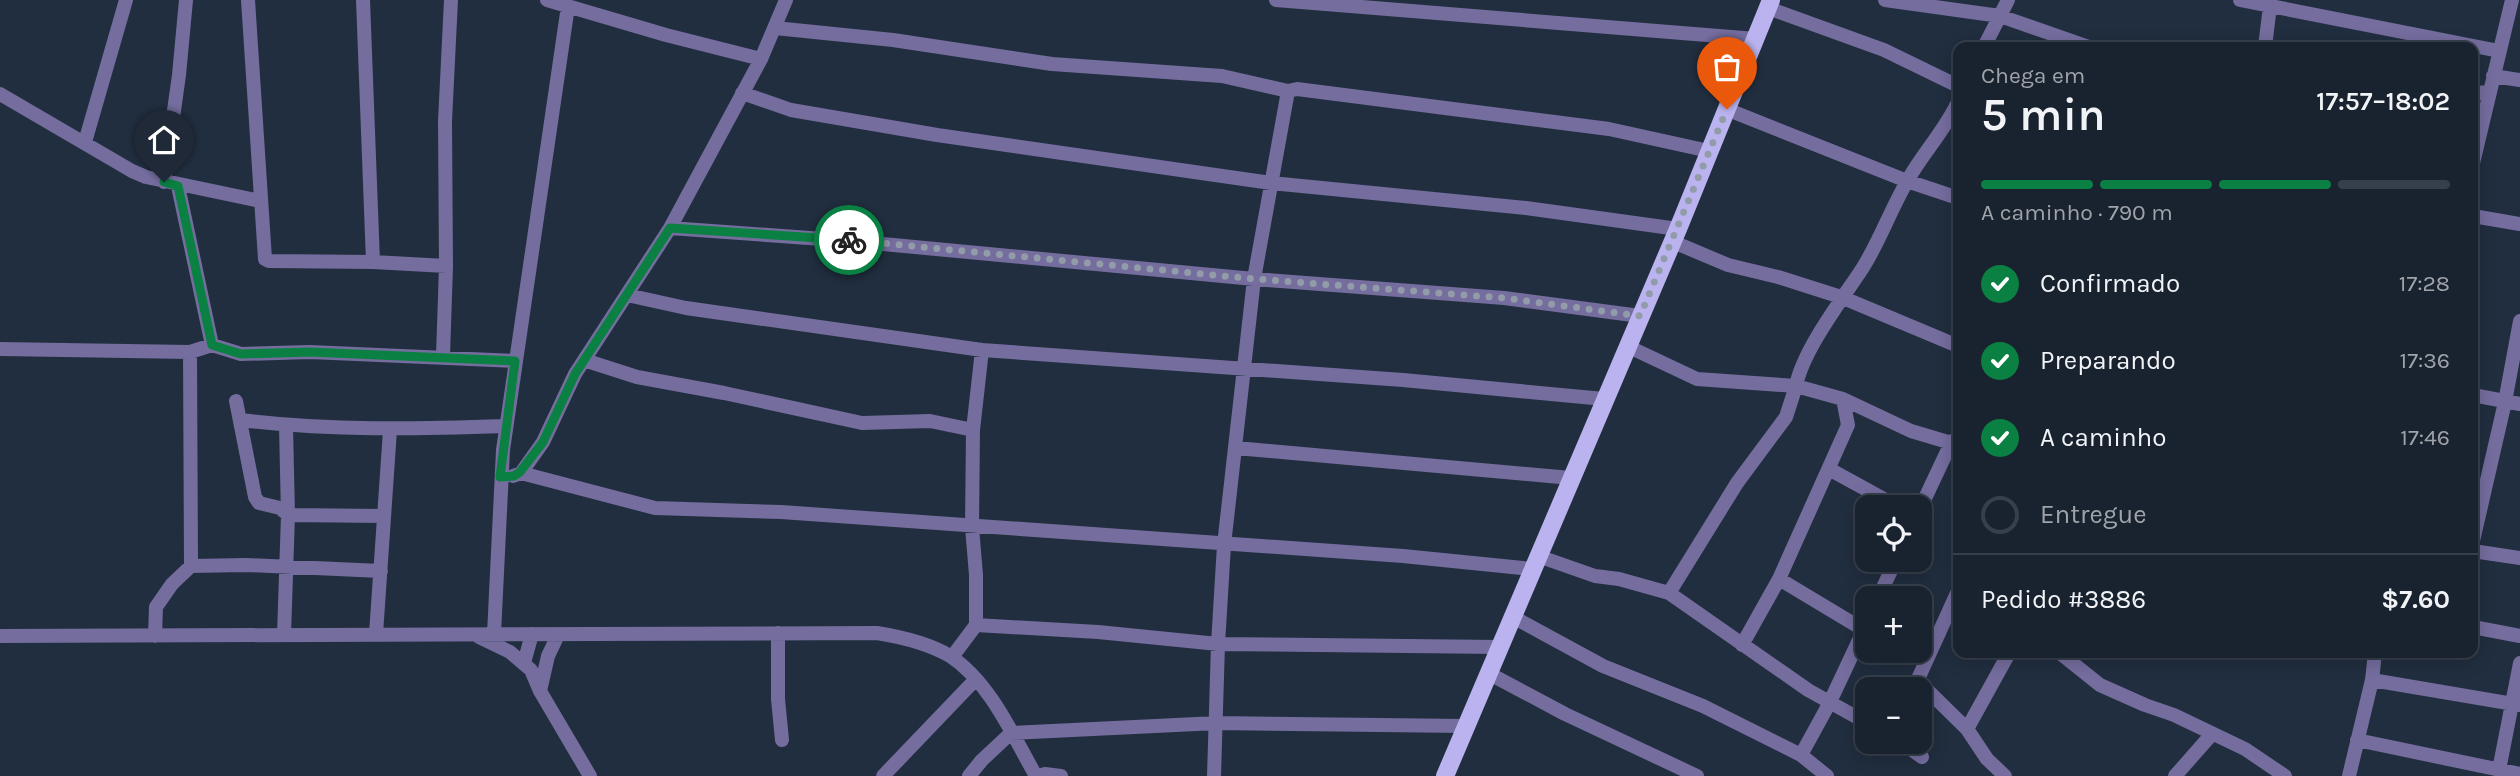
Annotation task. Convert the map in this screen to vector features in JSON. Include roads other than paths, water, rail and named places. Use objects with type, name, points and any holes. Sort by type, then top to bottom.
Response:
[{"type":"main road","points":[[1445,776],[1770,4]]},
{"type":"street","points":[[85,142],[126,0]]},
{"type":"street","points":[[186,0],[171,184],[212,345]]},
{"type":"street","points":[[248,0],[265,259],[446,266]]},
{"type":"street","points":[[363,0],[373,262]]},
{"type":"street","points":[[443,356],[446,266],[445,121],[451,0]]},
{"type":"street","points":[[547,0],[666,35],[761,59]]},
{"type":"street","points":[[500,477],[514,476],[520,472],[543,442],[575,374],[670,228],[761,59],[786,0]]},
{"type":"street","points":[[1276,0],[1756,39]]},
{"type":"street","points":[[1885,0],[2000,16],[2075,42]]},
{"type":"street","points":[[1987,42],[2008,0]]},
{"type":"street","points":[[2240,0],[2453,42]]},
{"type":"street","points":[[2478,142],[2512,0]]},
{"type":"street","points":[[1770,4],[1884,50],[1953,84]]},
{"type":"street","points":[[494,634],[500,477],[506,426],[568,6]]},
{"type":"street","points":[[2266,42],[2270,6]]},
{"type":"street","points":[[775,28],[893,40],[1052,64],[1222,76],[1288,91],[1297,89],[1609,130],[1709,150]]},
{"type":"street","points":[[2478,47],[2499,51]]},
{"type":"street","points":[[2493,76],[2520,80]]},
{"type":"street","points":[[1214,776],[1224,545],[1243,369],[1255,279],[1288,91]]},
{"type":"street","points":[[2478,93],[2490,92]]},
{"type":"street","points":[[742,93],[791,110],[924,133],[1271,183],[1526,208],[1675,235],[1728,265],[1841,297],[1953,344]]},
{"type":"street","points":[[0,94],[132,171],[171,184],[260,201]]},
{"type":"street","points":[[1727,109],[1907,181],[1953,196]]},
{"type":"street","points":[[1669,593],[1737,483],[1786,416],[1799,371],[1841,297],[1863,268],[1907,181],[1953,113]]},
{"type":"street","points":[[2478,217],[2520,224]]},
{"type":"street","points":[[670,228],[851,241],[1255,279],[1504,298],[1640,316]]},
{"type":"street","points":[[627,295],[685,307],[982,350],[1403,380],[1604,399]]},
{"type":"street","points":[[2478,519],[2505,402],[2520,321]]},
{"type":"street","points":[[0,349],[190,352],[212,345],[241,354],[310,352],[515,361]]},
{"type":"street","points":[[1627,346],[1697,379],[1796,386],[1843,399],[1911,431],[1953,442]]},
{"type":"street","points":[[952,657],[976,625],[972,527],[973,430],[982,350]]},
{"type":"street","points":[[155,636],[156,607],[162,596],[191,566],[190,352]]},
{"type":"street","points":[[584,360],[636,377],[862,423],[930,421],[973,430]]},
{"type":"street","points":[[2478,396],[2520,404]]},
{"type":"street","points":[[1742,645],[1779,579],[1848,425],[1843,399]]},
{"type":"street","points":[[236,401],[255,497],[259,503],[280,508],[288,515],[384,516]]},
{"type":"street","points":[[241,420],[286,426],[390,429],[506,426]]},
{"type":"street","points":[[284,635],[288,515],[286,426]]},
{"type":"street","points":[[376,635],[390,429]]},
{"type":"street","points":[[1927,495],[1953,447]]},
{"type":"street","points":[[1236,448],[1571,478]]},
{"type":"street","points":[[1829,469],[1876,495]]},
{"type":"street","points":[[520,472],[655,508],[781,512],[1224,545],[1535,563],[1619,579],[1669,593],[1829,704],[1855,717]]},
{"type":"street","points":[[2478,552],[2520,558]]},
{"type":"street","points":[[191,566],[286,566],[381,571]]},
{"type":"street","points":[[1779,579],[1855,620]]},
{"type":"street","points":[[1919,677],[1953,602]]},
{"type":"street","points":[[1513,617],[1603,666],[1703,706],[1801,755],[1827,776]]},
{"type":"street","points":[[976,625],[1085,631],[1218,644],[1499,647]]},
{"type":"street","points":[[2478,628],[2520,636]]},
{"type":"street","points":[[778,633],[778,699],[782,740]]},
{"type":"street","points":[[0,636],[877,633],[919,642],[952,657],[993,703],[1037,776],[1061,776]]},
{"type":"street","points":[[524,663],[532,634]]},
{"type":"street","points":[[467,635],[485,639],[510,652],[531,670],[540,691],[590,776]]},
{"type":"street","points":[[540,691],[548,656],[558,635]]},
{"type":"street","points":[[1801,755],[1855,649]]},
{"type":"street","points":[[1967,729],[2006,658]]},
{"type":"street","points":[[2066,658],[2100,685],[2213,734],[2245,750],[2285,776]]},
{"type":"street","points":[[2349,776],[2372,680],[2374,658]]},
{"type":"street","points":[[2499,771],[2516,704],[2520,663]]},
{"type":"street","points":[[1488,673],[1576,719],[1697,776]]},
{"type":"street","points":[[883,776],[975,680]]},
{"type":"street","points":[[2372,680],[2516,704]]},
{"type":"street","points":[[1932,699],[1967,729],[1987,759],[2005,776]]},
{"type":"street","points":[[969,776],[994,747],[1011,733],[1217,723],[1466,726]]},
{"type":"street","points":[[2175,776],[2213,734]]},
{"type":"street","points":[[2357,740],[2520,775]]},
{"type":"street","points":[[1918,754],[1922,757]]}]
